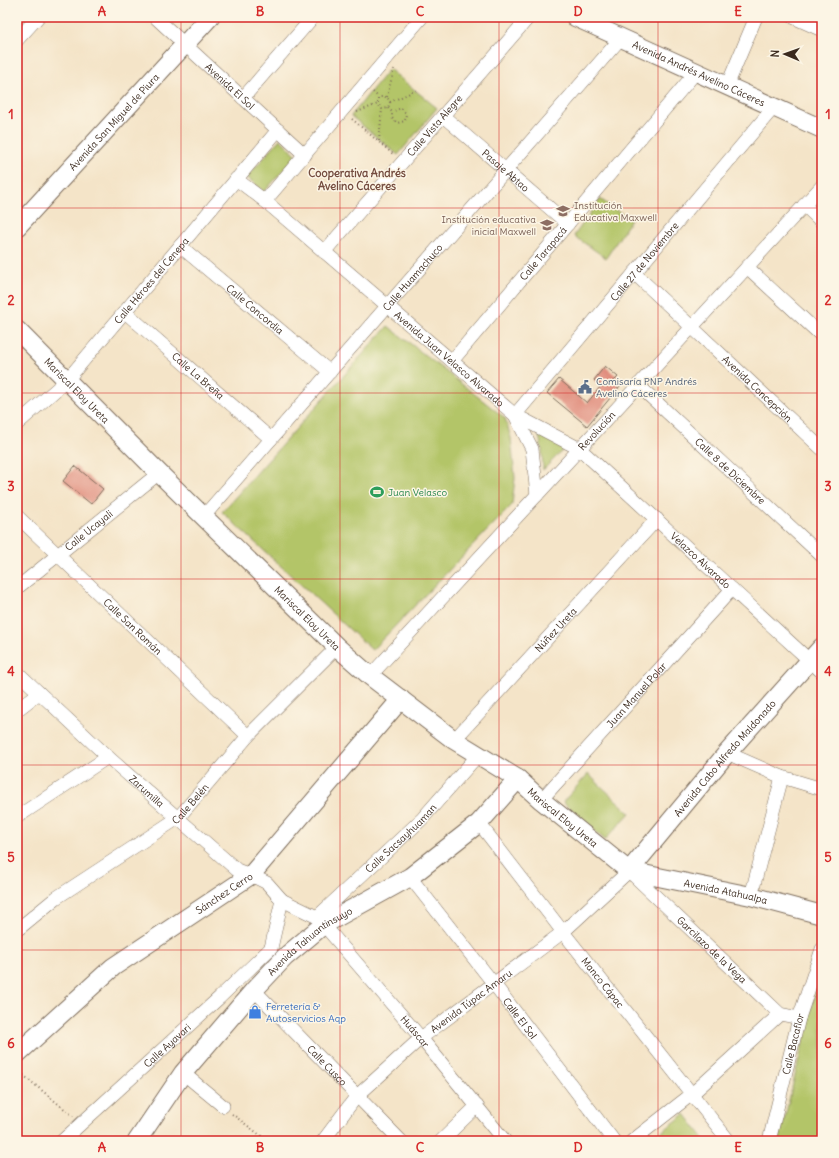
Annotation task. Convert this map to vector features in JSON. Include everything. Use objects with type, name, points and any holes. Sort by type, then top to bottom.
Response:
[{"type":"street","points":[[19,35],[38,17]]},
{"type":"street","name":"Avenida El Sol","points":[[155,17],[305,155]]},
{"type":"street","name":"Avenida San Miguel de Piura","points":[[17,227],[210,17]]},
{"type":"street","points":[[243,98],[312,17]]},
{"type":"street","points":[[265,201],[305,155],[346,113],[364,84],[422,17]]},
{"type":"street","name":"Calle Vista Alegre","points":[[324,252],[529,17]]},
{"type":"street","name":"Avenida Andrés Avelino Cáceres","points":[[575,17],[822,129]]},
{"type":"street","points":[[727,86],[756,17]]},
{"type":"street","points":[[793,17],[822,30]]},
{"type":"street","name":"Calle Huamachuco","points":[[204,516],[621,38]]},
{"type":"street","name":"Calle Tarapacá","points":[[452,361],[696,72]]},
{"type":"street","name":"Calle 27 de Noviembre","points":[[514,415],[774,107]]},
{"type":"street","name":"Pasaje Abtao","points":[[443,116],[568,224]]},
{"type":"street","name":"Calle Héroes del Cenepa","points":[[17,424],[67,380],[278,130]]},
{"type":"street","name":"Avenida Juan Velasco Alvarado","points":[[236,179],[265,201],[514,415],[580,449]]},
{"type":"street","name":"Revolución","points":[[370,676],[638,385],[693,328],[822,186]]},
{"type":"street","points":[[804,205],[822,222]]},
{"type":"street","name":"Calle Concordia","points":[[180,246],[330,372]]},
{"type":"street","points":[[747,267],[822,336]]},
{"type":"street","name":"Avenida Concepción","points":[[634,274],[822,448]]},
{"type":"street","name":"Calle La Breña","points":[[125,312],[271,439]]},
{"type":"street","name":"Mariscal Eloy Ureta","points":[[17,330],[159,473],[337,647],[370,676],[454,740],[518,779],[541,800],[629,870]]},
{"type":"street","name":"Calle 8 de Diciembre","points":[[638,385],[822,556]]},
{"type":"street","points":[[514,415],[532,450],[537,495]]},
{"type":"street","name":"Velazco Alvarado","points":[[580,449],[816,666]]},
{"type":"street","name":"Calle Ucayali","points":[[17,588],[159,473]]},
{"type":"street","name":"Calle San Román","points":[[17,516],[248,736]]},
{"type":"street","name":"Núñez Ureta","points":[[454,740],[657,519]]},
{"type":"street","name":"Juan Manuel Polar","points":[[541,800],[732,589]]},
{"type":"street","name":"Calle Belén","points":[[17,930],[56,898],[178,818],[248,736],[337,647]]},
{"type":"street","name":"Avenida Cabo Alfredo Maldonado","points":[[629,870],[727,753],[816,666],[822,647]]},
{"type":"street","name":"Zarumilla","points":[[17,672],[108,757],[236,870],[252,875],[266,882],[282,900],[320,921]]},
{"type":"street","points":[[17,710],[39,693]]},
{"type":"street","name":"Sánchez Cerro","points":[[17,1054],[114,967],[252,875],[401,699]]},
{"type":"street","points":[[727,753],[782,777],[822,789]]},
{"type":"street","name":"Calle Sacsayhuaman","points":[[320,921],[422,819],[479,754]]},
{"type":"street","points":[[17,817],[108,757]]},
{"type":"street","points":[[751,896],[782,777]]},
{"type":"street","name":"Avenida Tahuantinsuyo","points":[[137,1141],[183,1073],[254,990],[278,953],[320,921],[410,877],[479,823],[518,779]]},
{"type":"street","name":"Manco Cápac","points":[[479,823],[563,932],[729,1141]]},
{"type":"street","name":"Avenida Atahualpa","points":[[629,870],[751,896],[822,915]]},
{"type":"street","name":"Avenida Túpac Amaru","points":[[323,1141],[356,1097],[421,1038],[563,932],[629,870]]},
{"type":"street","name":"Garcilazo de la Vega","points":[[629,870],[780,1014]]},
{"type":"street","name":"Calle El Sol","points":[[410,877],[614,1141]]},
{"type":"street","points":[[278,953],[282,900]]},
{"type":"street","name":"Huáscar","points":[[320,921],[421,1038],[505,1141]]},
{"type":"street","name":"Calle Bacaflor","points":[[769,1141],[799,1018],[822,949]]},
{"type":"street","name":"Calle Ayavari","points":[[62,1141],[219,998],[278,953]]},
{"type":"street","name":"Calle Cusco","points":[[254,990],[356,1097],[401,1141]]},
{"type":"street","points":[[632,1141],[692,1094],[780,1014],[799,1018]]},
{"type":"street","points":[[183,1073],[223,1106]]},
{"type":"street","points":[[441,1141],[477,1106]]},
{"type":"path","points":[[390,102],[387,97],[394,67]]},
{"type":"path","points":[[364,84],[378,97],[387,97]]},
{"type":"path","points":[[388,108],[390,102],[419,89]]},
{"type":"path","points":[[378,97],[378,104],[382,109],[379,141]]},
{"type":"path","points":[[346,113],[378,104]]},
{"type":"path","points":[[382,109],[388,108]]},
{"type":"path","points":[[388,108],[392,112],[392,118],[397,123],[405,121],[406,114],[401,108],[392,112]]},
{"type":"path","points":[[346,113],[403,162]]},
{"type":"path","points":[[17,1070],[82,1123]]},
{"type":"path","points":[[223,1106],[268,1141]]},
{"type":"green space","points":[[389,69],[437,108],[398,155],[351,116]]},
{"type":"green space","points":[[280,139],[297,155],[264,192],[247,177]]},
{"type":"green space","points":[[600,199],[631,220],[606,258],[574,236]]},
{"type":"green space","name":"Juan Velasco","points":[[388,326],[505,418],[511,438],[515,478],[512,505],[372,650],[222,512]]},
{"type":"green space","points":[[538,431],[564,449],[543,470],[542,450]]},
{"type":"green space","points":[[588,774],[630,813],[605,840],[563,802]]},
{"type":"green space","points":[[822,965],[822,1141],[779,1141]]},
{"type":"green space","points":[[685,1114],[706,1141],[650,1141]]},
{"type":"building","points":[[605,366],[618,377],[614,381],[620,386],[587,426],[547,393],[559,379],[587,403],[601,386],[594,380]]},
{"type":"building","points":[[75,466],[103,489],[91,504],[63,481]]},
{"type":"place","name":"Institución Educativa Maxwell","points":[[563,211]]},
{"type":"place","name":"Institución educativa inicial Maxwell","points":[[547,225]]},
{"type":"place","name":"Comisaría PNP Andrés Avelino Cáceres","points":[[585,387]]},
{"type":"place","name":"Juan Velasco","points":[[377,492]]},
{"type":"place","name":"Ferretería & Autoservicios Aqp","points":[[255,1012]]},
{"type":"district","name":"Cooperativa Andrés Avelino Cáceres","points":[[357,179]]}]
